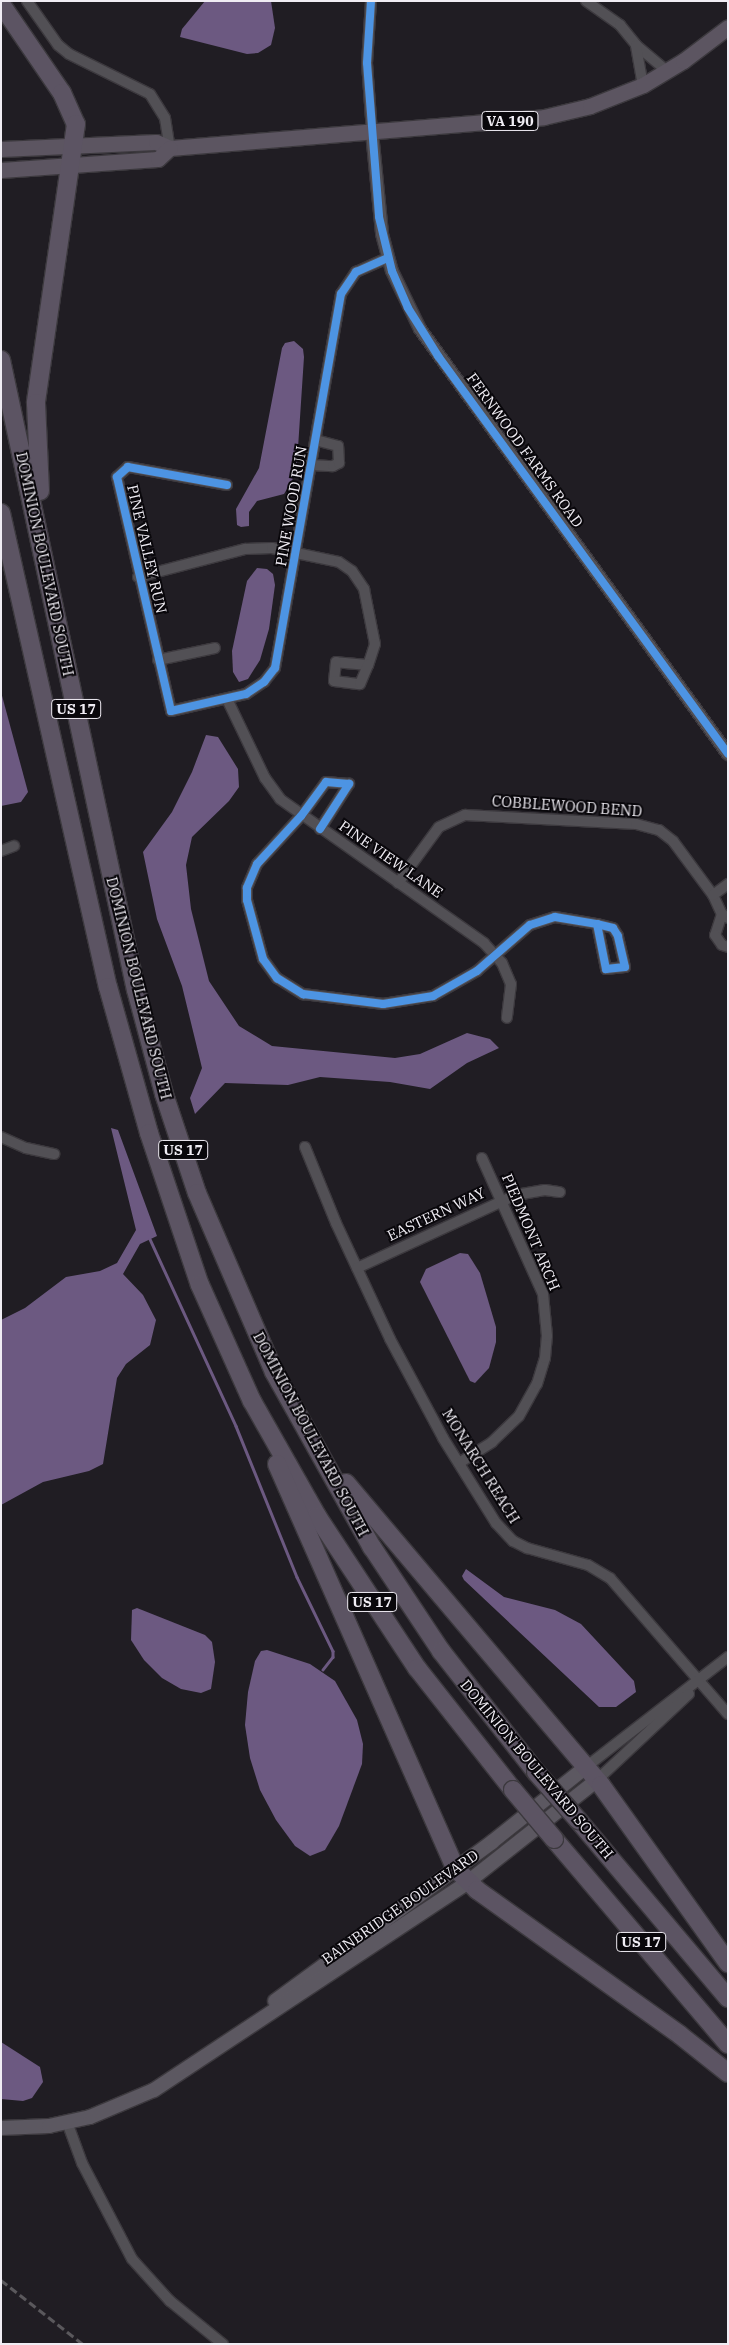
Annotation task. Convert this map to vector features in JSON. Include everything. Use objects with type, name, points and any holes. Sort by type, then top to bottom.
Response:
[{"type":"highway","points":[[1,4],[62,93],[76,124],[72,167],[36,403],[36,449],[49,578]]},
{"type":"highway","points":[[1,14],[32,50]]},
{"type":"highway","name":"DOMINION BOULEVARD SOUTH","points":[[1,360],[122,924],[164,1094],[225,1262],[274,1372],[372,1547],[411,1606],[476,1698],[536,1772],[728,1998]]},
{"type":"highway","name":"DOMINION BOULEVARD SOUTH","points":[[1,513],[108,987],[149,1133],[200,1285],[252,1401],[317,1516],[387,1624],[456,1720],[512,1790],[728,2044]]},
{"type":"highway","points":[[1,553],[34,665]]},
{"type":"highway","points":[[252,1401],[282,1476],[456,1869],[468,1882],[728,2073]]},
{"type":"highway","points":[[313,1442],[591,1774],[728,1963]]},
{"type":"main road","name":"VA 190","points":[[1,149],[156,142],[170,148],[544,117],[590,106],[643,85],[667,71],[728,27]]},
{"type":"main road","name":"VA 190","points":[[1,170],[72,167],[158,159],[170,148]]},
{"type":"main road","name":"BAINBRIDGE BOULEVARD","points":[[214,2050],[262,2011],[456,1869],[591,1774]]},
{"type":"main road","name":"BAINBRIDGE BOULEVARD","points":[[1,2128],[67,2122],[106,2112],[138,2098],[468,1882],[591,1774]]},
{"type":"street","points":[[27,1],[58,45],[69,54],[150,94],[165,118],[170,148]]},
{"type":"street","points":[[371,1],[368,63],[372,132]]},
{"type":"street","points":[[586,1],[620,25],[636,45],[667,71]]},
{"type":"street","points":[[636,45],[643,85]]},
{"type":"street","name":"FERNWOOD FARMS ROAD","points":[[372,132],[379,217],[387,258],[408,308],[433,349],[728,754]]},
{"type":"street","name":"PINE WOOD RUN","points":[[171,711],[227,699],[254,690],[275,668],[297,553],[341,294],[356,272],[387,258]]},
{"type":"street","points":[[312,465],[333,466],[339,463],[338,446],[316,440]]},
{"type":"street","name":"PINE VALLEY RUN","points":[[171,711],[117,485],[121,470],[128,467],[227,485]]},
{"type":"street","points":[[138,577],[245,549],[272,548],[339,562],[361,581],[375,644],[368,664]]},
{"type":"street","points":[[158,660],[215,648]]},
{"type":"street","name":"PINE VIEW LANE","points":[[227,699],[274,792],[301,816],[484,943],[508,973],[511,984],[507,1018]]},
{"type":"street","points":[[320,829],[349,784],[326,782],[301,816],[257,864],[247,888],[247,900],[263,958],[286,986],[310,997],[401,1003],[433,996],[455,986],[539,921],[556,917],[597,924]]},
{"type":"street","name":"COBBLEWOOD BEND","points":[[398,883],[439,827],[455,818],[470,814],[649,827],[673,841],[713,895],[725,916],[715,935],[722,945],[728,947]]},
{"type":"street","points":[[1,851],[14,846]]},
{"type":"street","points":[[713,895],[728,884]]},
{"type":"street","points":[[3,1141],[54,1154]]},
{"type":"street","name":"MONARCH REACH","points":[[306,1147],[357,1268],[390,1339],[458,1463],[496,1523],[513,1541],[588,1566],[610,1578],[701,1680],[728,1714]]},
{"type":"street","name":"PIEDMONT ARCH","points":[[458,1463],[508,1429],[530,1400],[545,1358],[547,1314],[543,1294],[482,1158]]},
{"type":"street","name":"EASTERN WAY","points":[[357,1268],[502,1200],[530,1191],[560,1192]]},
{"type":"street","points":[[591,1774],[728,1657]]},
{"type":"street","points":[[591,1774],[672,1712],[701,1680]]},
{"type":"street","points":[[67,2122],[91,2181],[132,2259],[170,2301],[223,2344]]},
{"type":"shaded area","points":[[205,1],[271,1],[275,28],[271,45],[258,53],[247,54],[180,37],[182,29]]},
{"type":"shaded area","points":[[294,341],[303,349],[304,357],[297,463],[292,481],[284,494],[257,501],[249,512],[249,526],[241,527],[237,525],[236,509],[259,468],[282,348],[285,343]]},
{"type":"shaded area","points":[[257,568],[267,569],[273,574],[275,585],[269,629],[260,660],[248,679],[239,682],[233,672],[232,651],[247,581]]},
{"type":"shaded area","points":[[1,692],[28,792],[21,802],[1,806]]},
{"type":"shaded area","points":[[206,735],[218,737],[238,769],[239,787],[229,801],[192,837],[186,865],[191,909],[209,981],[239,1026],[272,1046],[395,1058],[420,1054],[467,1033],[490,1039],[499,1048],[467,1063],[430,1089],[390,1082],[320,1077],[288,1085],[225,1083],[195,1114],[190,1098],[202,1068],[182,986],[157,919],[143,852],[172,812],[192,772]]},
{"type":"shaded area","points":[[111,1128],[118,1130],[157,1236],[140,1244],[123,1274],[143,1295],[156,1320],[150,1345],[126,1364],[117,1378],[103,1464],[89,1471],[43,1482],[1,1505],[1,1320],[25,1308],[66,1277],[100,1271],[117,1263],[136,1230]]},
{"type":"shaded area","points":[[460,1253],[468,1254],[480,1273],[496,1327],[496,1342],[489,1368],[475,1383],[470,1381],[420,1282],[426,1269]]},
{"type":"shaded area","points":[[466,1569],[504,1597],[555,1610],[581,1624],[634,1681],[636,1692],[616,1707],[599,1707],[464,1580],[462,1576]]},
{"type":"shaded area","points":[[137,1608],[205,1635],[212,1642],[215,1662],[211,1689],[201,1693],[181,1689],[162,1678],[144,1660],[131,1640],[132,1610]]},
{"type":"shaded area","points":[[267,1650],[310,1664],[335,1681],[357,1720],[363,1744],[362,1764],[339,1826],[325,1850],[310,1856],[295,1846],[276,1820],[260,1790],[250,1758],[245,1725],[248,1692],[255,1661],[261,1651]]},
{"type":"shaded area","points":[[1,2042],[40,2067],[43,2082],[32,2098],[23,2101],[1,2099]]},
{"type":"waterway","points":[[150,1239],[236,1426],[297,1577],[333,1651],[333,1657],[323,1670]]},
{"type":"railway","points":[[1,2280],[83,2344]]},
{"type":"cycle path","points":[[371,1],[367,63],[379,217],[392,271],[408,308],[438,356],[728,754]]},
{"type":"cycle path","points":[[227,485],[128,467],[117,477],[171,711],[246,694],[264,682],[275,668],[341,294],[356,272],[387,258]]},
{"type":"cycle path","points":[[320,829],[349,784],[326,782],[301,816],[257,864],[247,888],[247,900],[263,959],[277,978],[303,994],[383,1004],[433,996],[477,971],[530,925],[555,917],[597,924],[606,969],[625,967],[618,936],[613,928],[597,924]]}]
